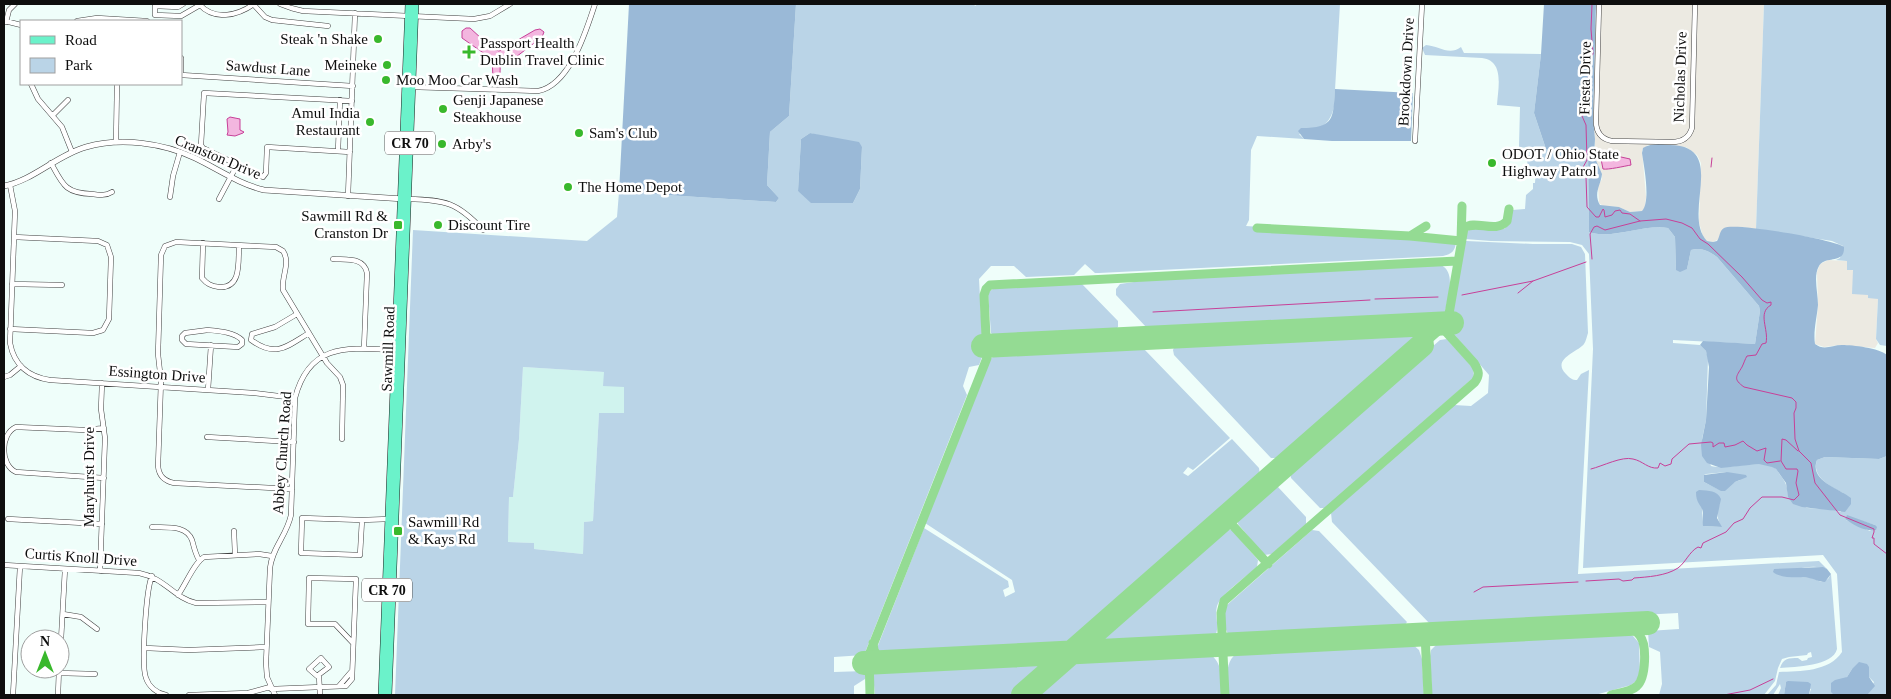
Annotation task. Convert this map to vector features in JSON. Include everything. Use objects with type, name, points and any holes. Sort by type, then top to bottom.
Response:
[{"type":"main road","name":"Sawmill Road","points":[[405,199],[412,87],[412,16],[409,4]]},
{"type":"main road","name":"Sawmill Road","points":[[388,695],[412,16],[415,4]]},
{"type":"main road","name":"Sawmill Road","points":[[382,695],[393,519]]},
{"type":"street","points":[[15,4],[9,10],[5,21],[20,24]]},
{"type":"street","points":[[184,4],[178,7],[155,6],[155,16],[181,16],[200,4],[209,12],[224,16],[246,10],[254,4],[265,17],[272,20],[328,26]]},
{"type":"street","points":[[280,4],[300,10],[355,14],[481,18],[496,13],[510,4]]},
{"type":"street","points":[[412,87],[543,90],[561,75],[575,57],[595,4]]},
{"type":"street","name":"Brookdown Drive","points":[[1415,141],[1422,4]]},
{"type":"street","name":"Fiesta Drive","points":[[1599,4],[1597,129],[1601,136],[1608,140],[1645,142]]},
{"type":"street","name":"Nicholas Drive","points":[[1645,142],[1679,142],[1686,138],[1690,132],[1692,124],[1695,4]]},
{"type":"street","points":[[348,196],[355,14]]},
{"type":"street","points":[[84,20],[97,18],[119,20]]},
{"type":"street","name":"Sawdust Lane","points":[[182,75],[352,86]]},
{"type":"street","points":[[31,85],[38,99],[62,128],[72,152]]},
{"type":"street","points":[[116,142],[117,85]]},
{"type":"street","points":[[350,152],[267,147],[266,173],[263,177],[202,147],[204,93],[352,99]]},
{"type":"street","points":[[53,115],[68,100]]},
{"type":"street","points":[[338,151],[340,100]]},
{"type":"street","name":"Cranston Drive","points":[[7,186],[72,152],[96,144],[116,142],[146,145],[180,152],[250,185],[268,190],[405,199]]},
{"type":"street","points":[[170,197],[173,176],[180,152]]},
{"type":"street","points":[[51,163],[64,186],[73,192],[105,195],[112,192]]},
{"type":"street","points":[[219,199],[237,165]]},
{"type":"street","points":[[4,377],[10,375],[21,366],[11,349],[10,329],[15,211],[7,186]]},
{"type":"street","points":[[405,199],[438,201],[451,204],[468,214],[483,230]]},
{"type":"street","points":[[10,329],[90,333],[103,330],[109,319],[111,257],[107,245],[98,241],[14,237]]},
{"type":"street","points":[[292,489],[174,483],[163,479],[159,473],[160,387],[158,354],[161,254],[164,246],[173,242],[276,248],[283,251],[286,258],[282,288],[323,357],[340,377],[344,387],[342,439]]},
{"type":"street","points":[[203,244],[202,278],[209,285],[225,288],[237,277],[239,246]]},
{"type":"street","points":[[333,259],[355,260],[361,262],[366,267],[364,348]]},
{"type":"street","points":[[12,284],[62,286]]},
{"type":"street","points":[[297,314],[275,327],[254,332],[251,338],[259,345],[271,350],[288,346],[309,333]]},
{"type":"street","points":[[208,330],[240,337],[243,342],[238,347],[211,345],[186,344],[182,341],[182,337],[185,334],[208,330]]},
{"type":"street","points":[[208,390],[211,345]]},
{"type":"street","name":"Abbey Church Road","points":[[275,695],[266,672],[268,602],[272,556],[288,528],[291,515],[295,398],[300,383],[315,363],[323,357],[340,350],[364,348],[399,350]]},
{"type":"street","name":"Essington Drive","points":[[21,366],[30,374],[42,379],[254,393],[295,398]]},
{"type":"street","name":"Maryhurst Drive","points":[[100,571],[104,478],[104,428],[101,409],[102,383]]},
{"type":"street","points":[[104,428],[85,430],[20,426],[12,428],[6,436],[4,458],[6,465],[13,471],[104,478]]},
{"type":"street","points":[[207,437],[294,442]]},
{"type":"street","points":[[362,520],[360,555],[301,553],[302,518],[393,519]]},
{"type":"street","points":[[8,519],[102,524]]},
{"type":"street","points":[[152,528],[175,528],[187,532],[199,560]]},
{"type":"street","points":[[234,531],[235,555]]},
{"type":"street","points":[[178,595],[199,560],[206,556],[259,554],[272,556]]},
{"type":"street","name":"Curtis Knoll Drive","points":[[4,565],[137,572],[152,576],[185,600],[196,603],[268,602]]},
{"type":"street","points":[[12,695],[20,566]]},
{"type":"street","points":[[62,629],[66,569]]},
{"type":"street","points":[[152,576],[147,593],[144,673],[152,688],[166,695]]},
{"type":"street","points":[[189,695],[248,693],[271,688],[347,685],[350,682],[352,671],[356,579],[309,578],[308,624],[335,624],[353,643]]},
{"type":"street","points":[[63,614],[84,618],[97,629]]},
{"type":"street","points":[[145,648],[189,650],[266,647]]},
{"type":"street","points":[[70,672],[95,674]]},
{"type":"street","points":[[320,676],[320,695]]},
{"type":"street","points":[[58,695],[59,679]]},
{"type":"shaded area","points":[[629,4],[796,4],[789,116],[770,132],[767,185],[779,198],[776,202],[619,192]]},
{"type":"shaded area","points":[[1544,4],[1596,4],[1593,119],[1594,156],[1602,174],[1597,193],[1600,205],[1619,207],[1630,212],[1642,211],[1646,200],[1643,148],[1660,144],[1670,145],[1687,148],[1697,157],[1701,169],[1700,229],[1707,241],[1717,241],[1720,232],[1724,228],[1746,227],[1824,240],[1844,247],[1841,256],[1822,263],[1817,270],[1818,305],[1815,344],[1822,347],[1859,346],[1878,350],[1887,355],[1887,456],[1879,459],[1825,457],[1817,460],[1817,473],[1821,479],[1851,498],[1851,504],[1845,512],[1802,507],[1793,504],[1788,497],[1786,483],[1776,469],[1772,467],[1759,464],[1721,468],[1707,463],[1702,456],[1701,445],[1706,420],[1709,367],[1706,351],[1700,345],[1703,341],[1755,344],[1760,311],[1759,306],[1717,257],[1708,251],[1702,249],[1691,250],[1687,269],[1680,272],[1676,270],[1675,237],[1668,228],[1648,228],[1608,234],[1589,232],[1588,151],[1546,149],[1534,113],[1541,54]]},
{"type":"shaded area","points":[[1596,4],[1764,4],[1756,229],[1742,227],[1720,234],[1719,239],[1713,242],[1707,241],[1703,237],[1699,222],[1701,163],[1697,155],[1686,147],[1648,145],[1642,150],[1646,197],[1645,208],[1642,211],[1630,212],[1619,207],[1603,206],[1599,203],[1598,186],[1602,179],[1602,174],[1594,159],[1593,119]]},
{"type":"shaded area","points":[[470,28],[493,49],[499,51],[535,30],[540,29],[544,32],[542,37],[516,57],[502,58],[499,76],[496,81],[493,78],[492,59],[462,38],[462,31]]},
{"type":"shaded area","points":[[1335,89],[1413,93],[1411,141],[1304,139],[1298,131],[1301,128],[1320,126],[1330,119],[1334,107]]},
{"type":"shaded area","points":[[230,117],[240,119],[240,130],[243,133],[235,136],[227,135],[227,119]]},
{"type":"shaded area","points":[[810,133],[859,142],[862,147],[860,189],[853,203],[811,203],[798,191],[801,139]]},
{"type":"shaded area","points":[[1615,153],[1630,159],[1631,165],[1603,169],[1601,159]]},
{"type":"shaded area","points":[[1828,260],[1847,261],[1868,295],[1878,299],[1876,339],[1878,343],[1875,348],[1840,345],[1824,347],[1815,344],[1818,305],[1817,272],[1820,264]]},
{"type":"shaded area","points":[[523,367],[605,372],[625,387],[624,413],[599,413],[593,521],[584,522],[583,554],[534,549],[534,543],[508,542],[509,497],[513,497],[519,439]]},
{"type":"shaded area","points":[[1727,472],[1746,475],[1747,477],[1735,482],[1725,491],[1721,491],[1704,482],[1704,475]]},
{"type":"shaded area","points":[[1699,490],[1717,494],[1721,499],[1717,518],[1722,527],[1703,526],[1703,513],[1696,496],[1696,492]]},
{"type":"shaded area","points":[[1847,515],[1875,525],[1877,527],[1876,530],[1868,530],[1856,526],[1845,519]]},
{"type":"shaded area","points":[[1823,567],[1831,574],[1825,582],[1809,578],[1781,576],[1773,572],[1774,569]]},
{"type":"shaded area","points":[[1859,662],[1867,664],[1869,667],[1869,677],[1875,686],[1867,695],[1834,695],[1831,692],[1831,683],[1847,677]]},
{"type":"shaded area","points":[[1786,682],[1808,682],[1811,684],[1809,695],[1784,695]]},
{"type":"green space","points":[[796,4],[974,4],[975,6],[978,4],[1340,4],[1332,114],[1326,124],[1299,134],[1304,139],[1257,136],[1251,150],[1249,220],[1246,226],[1452,240],[1456,242],[1456,245],[1452,252],[1443,256],[1099,273],[1095,273],[1085,264],[1074,275],[1026,277],[1014,266],[991,266],[979,279],[983,354],[979,365],[969,367],[963,386],[967,395],[864,655],[834,657],[834,672],[865,671],[865,679],[854,686],[854,695],[395,695],[413,230],[587,241],[617,217],[619,192],[776,202],[779,198],[767,185],[770,132],[789,116]],"holes":[[[810,133],[862,147],[860,189],[853,203],[798,191],[801,139]],[[523,367],[604,372],[603,386],[624,387],[624,413],[599,413],[593,521],[584,522],[583,554],[534,549],[534,543],[508,542],[509,497],[513,497],[519,439]]]},
{"type":"green space","points":[[1764,4],[1887,4],[1887,346],[1880,345],[1876,339],[1878,299],[1868,298],[1868,295],[1852,294],[1853,270],[1847,270],[1847,261],[1836,260],[1840,258],[1843,246],[1832,241],[1756,229]]},
{"type":"green space","points":[[1426,45],[1448,51],[1457,50],[1461,47],[1464,53],[1541,54],[1534,113],[1546,149],[1588,151],[1589,232],[1608,234],[1658,227],[1668,228],[1675,237],[1676,270],[1687,269],[1691,250],[1702,249],[1708,251],[1717,257],[1759,306],[1760,311],[1755,344],[1673,340],[1673,343],[1700,345],[1706,351],[1708,358],[1706,420],[1702,439],[1711,466],[1727,467],[1763,464],[1770,466],[1776,469],[1784,481],[1788,497],[1807,508],[1841,512],[1843,493],[1823,481],[1819,476],[1816,466],[1817,460],[1825,457],[1879,459],[1887,456],[1887,695],[1867,695],[1874,682],[1869,677],[1869,667],[1852,669],[1847,677],[1831,691],[1835,695],[1809,695],[1811,689],[1786,682],[1784,695],[1778,695],[1781,688],[1780,684],[1773,695],[1767,695],[1776,685],[1779,672],[1805,671],[1822,667],[1836,659],[1842,652],[1837,574],[1823,555],[1583,568],[1593,349],[1589,254],[1582,245],[1570,242],[1465,239],[1466,233],[1470,229],[1504,229],[1509,224],[1512,210],[1525,209],[1526,195],[1533,189],[1533,183],[1535,183],[1536,167],[1527,166],[1528,155],[1530,155],[1528,148],[1519,147],[1520,107],[1497,105],[1499,83],[1494,64],[1482,58],[1425,55],[1422,48]],"holes":[[[1727,472],[1740,480],[1721,490],[1704,482],[1704,475],[1706,474]],[[1720,503],[1717,515],[1721,527],[1703,526],[1702,509]],[[1847,516],[1875,525],[1870,531],[1845,518]]]},
{"type":"green space","points":[[1466,241],[1572,244],[1581,247],[1585,254],[1588,333],[1584,344],[1567,356],[1562,364],[1562,369],[1574,380],[1577,380],[1581,374],[1589,370],[1578,574],[1819,561],[1827,569],[1808,567],[1777,575],[1812,578],[1821,582],[1828,579],[1831,574],[1837,649],[1834,655],[1829,659],[1813,664],[1780,668],[1787,659],[1798,658],[1802,661],[1812,657],[1811,652],[1807,655],[1782,659],[1775,681],[1764,695],[1659,695],[1662,684],[1660,652],[1649,647],[1648,631],[1679,629],[1678,613],[1434,626],[1332,522],[1331,513],[1454,405],[1471,406],[1488,393],[1489,375],[1453,333],[1456,287]]},
{"type":"green space","points":[[1441,265],[1449,274],[1450,286],[1445,313],[1441,316],[1153,330],[1147,328],[1116,295],[1116,289],[1120,284],[1148,280]]},
{"type":"green space","points":[[1081,283],[1118,321],[1118,327],[1114,331],[995,337],[991,333],[988,293],[995,287]]},
{"type":"green space","points":[[1417,333],[1417,338],[1282,458],[1271,458],[1174,355],[1173,350],[1175,345]]},
{"type":"green space","points":[[1447,339],[1473,368],[1474,377],[1326,508],[1320,508],[1291,478],[1290,471],[1440,340]]},
{"type":"green space","points":[[1137,347],[1144,349],[1230,438],[1193,470],[1188,467],[1183,473],[1188,476],[1232,439],[1259,468],[1260,476],[1069,644],[882,654],[877,648],[924,528],[1008,581],[1009,587],[1003,590],[1005,597],[1015,592],[1012,580],[925,523],[990,359],[999,353]]},
{"type":"green space","points":[[1278,487],[1306,517],[1306,524],[1272,554],[1264,555],[1238,524],[1238,515],[1270,488]]},
{"type":"green space","points":[[1224,529],[1232,530],[1258,560],[1257,567],[1219,601],[1216,610],[1217,630],[1214,637],[1101,643],[1100,637]]},
{"type":"green space","points":[[1312,530],[1319,531],[1407,622],[1404,626],[1229,635],[1224,621],[1227,605]]},
{"type":"green space","points":[[1625,632],[1633,636],[1639,643],[1640,674],[1631,685],[1595,695],[1432,695],[1430,656],[1431,650],[1440,641]]},
{"type":"green space","points":[[1411,643],[1419,650],[1422,659],[1424,695],[1229,695],[1229,665],[1234,656],[1239,652]]},
{"type":"green space","points":[[1208,653],[1217,661],[1219,666],[1222,695],[1034,695],[1071,662],[1077,660]]},
{"type":"green space","points":[[1041,662],[1042,667],[1010,695],[875,695],[873,675],[878,670]]},
{"type":"waterway","points":[[1592,4],[1593,54],[1588,62],[1591,70],[1588,78],[1589,95],[1582,107],[1582,116],[1586,125],[1587,160],[1582,169],[1586,177],[1587,207],[1596,217],[1599,217],[1603,209],[1605,217],[1620,210],[1622,213],[1630,214],[1640,221]]},
{"type":"waterway","points":[[1711,167],[1712,158]]},
{"type":"waterway","points":[[1592,259],[1590,234],[1594,227],[1597,226],[1605,230],[1640,221],[1666,219],[1692,228],[1700,239],[1708,244],[1742,277],[1762,300],[1767,303],[1771,302],[1764,317],[1766,343],[1762,344],[1756,355],[1747,356],[1737,376],[1737,380],[1744,387],[1792,398],[1796,402],[1794,413],[1795,439],[1799,451],[1811,463],[1815,483],[1840,515],[1874,529],[1872,538],[1874,538],[1874,544],[1887,554]]},
{"type":"waterway","points":[[1462,295],[1533,281],[1586,262]]},
{"type":"waterway","points":[[1518,293],[1533,281]]},
{"type":"waterway","points":[[1375,299],[1438,297]]},
{"type":"waterway","points":[[1153,312],[1370,300]]},
{"type":"waterway","points":[[1586,581],[1619,579],[1623,581],[1668,573],[1678,568],[1695,549],[1701,548],[1703,543],[1726,532],[1734,523],[1743,519],[1750,508],[1762,497],[1782,497],[1794,500],[1799,495],[1796,483],[1798,471],[1797,469],[1786,469],[1781,461],[1782,439],[1786,440],[1798,451]]},
{"type":"waterway","points":[[1591,469],[1629,458],[1658,468],[1660,463],[1665,466],[1671,464],[1672,459],[1689,444],[1711,442],[1713,447],[1719,443],[1724,443],[1725,447],[1743,441],[1757,451],[1766,448],[1764,460],[1767,463],[1780,461]]},
{"type":"waterway","points":[[1474,592],[1483,587],[1578,582]]},
{"type":"waterway","points":[[1724,695],[1750,690],[1773,679]]},
{"type":"taxiway","points":[[1257,228],[1410,236],[1461,241],[1462,206]]},
{"type":"taxiway","points":[[1446,331],[1464,228],[1474,225],[1491,227],[1502,225],[1507,221],[1509,209]]},
{"type":"taxiway","points":[[1410,236],[1426,226]]},
{"type":"taxiway","points":[[870,695],[869,655],[987,358],[984,295],[990,285],[1457,261]]},
{"type":"taxiway","points":[[1225,695],[1221,613],[1224,601],[1477,380],[1478,373],[1474,363],[1438,323]]},
{"type":"taxiway","points":[[1422,345],[1445,325]]},
{"type":"taxiway","points":[[1225,517],[1268,564]]},
{"type":"taxiway","points":[[1611,695],[1632,690],[1640,682],[1644,669],[1644,646],[1642,640],[1637,633],[1625,624]]},
{"type":"taxiway","points":[[1425,635],[1428,695]]},
{"type":"taxiway","points":[[873,643],[874,650],[881,662]]},
{"type":"runway","points":[[983,346],[1452,323]]},
{"type":"runway","points":[[1023,695],[1422,345]]},
{"type":"runway","points":[[864,663],[1648,623]]},
{"type":"place","name":"Steak 'n Shake","points":[[378,39]]},
{"type":"place","name":"Passport Health Dublin Travel Clinic","points":[[469,52]]},
{"type":"place","name":"Meineke","points":[[387,65]]},
{"type":"place","name":"Moo Moo Car Wash","points":[[386,80]]},
{"type":"place","name":"Genji Japanese Steakhouse","points":[[443,109]]},
{"type":"place","name":"Amul India Restaurant","points":[[370,122]]},
{"type":"place","name":"Sam's Club","points":[[579,133]]},
{"type":"place","name":"Arby's","points":[[442,144]]},
{"type":"place","name":"ODOT / Ohio State Highway Patrol","points":[[1492,163]]},
{"type":"place","name":"The Home Depot","points":[[568,187]]},
{"type":"place","name":"Sawmill Rd & Cranston Dr","points":[[398,225]]},
{"type":"place","name":"Discount Tire","points":[[438,225]]},
{"type":"place","name":"Sawmill Rd & Kays Rd","points":[[398,531]]}]
